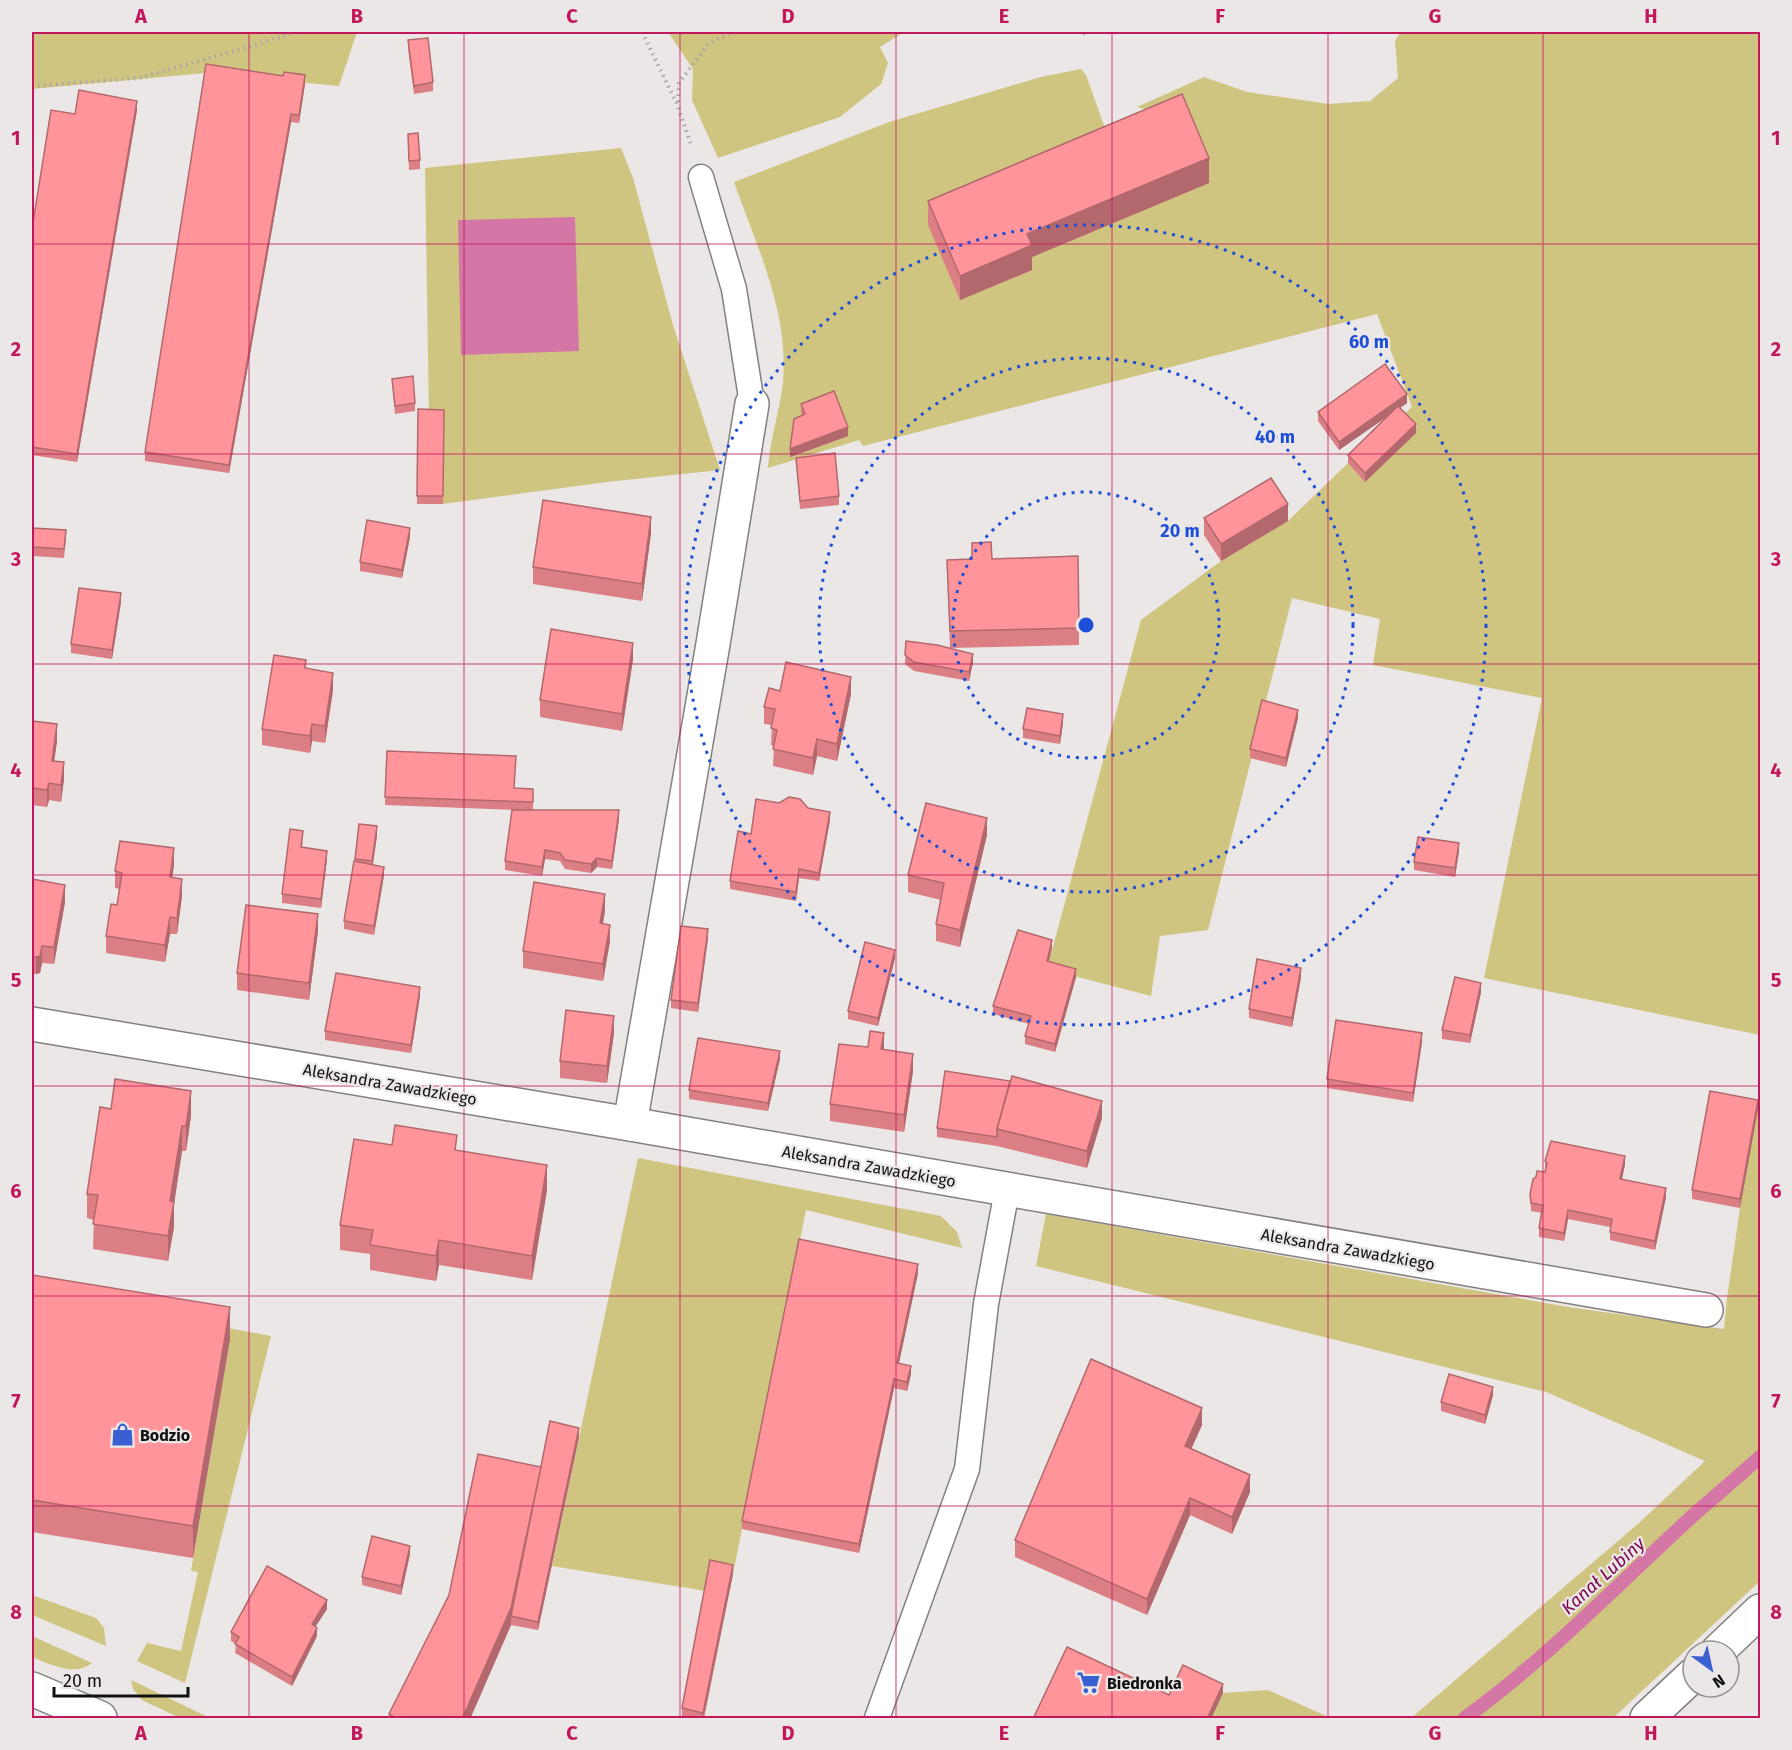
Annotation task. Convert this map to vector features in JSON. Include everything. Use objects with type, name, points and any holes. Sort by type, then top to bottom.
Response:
[{"type":"street","points":[[630,1124],[752,404]]},
{"type":"street","name":"Aleksandra Zawadzkiego","points":[[32,1024],[630,1124],[1706,1310]]},
{"type":"street","points":[[1732,1639],[1761,1611]]},
{"type":"street","points":[[1647,1719],[1681,1686]]},
{"type":"street","points":[[32,1689],[100,1719]]},
{"type":"lane","points":[[701,177],[734,289],[752,404]]},
{"type":"lane","points":[[877,1719],[967,1468],[986,1304],[1007,1190]]},
{"type":"path","points":[[32,86],[139,78],[295,32]]},
{"type":"path","points":[[642,32],[677,104],[701,177]]},
{"type":"path","points":[[677,104],[679,83],[709,43],[733,32]]},
{"type":"shaded area","points":[[32,32],[357,32],[339,86],[206,73],[32,89]]},
{"type":"shaded area","points":[[668,32],[904,32],[880,47],[888,63],[881,84],[840,117],[718,158],[692,100],[693,69]]},
{"type":"shaded area","points":[[1401,32],[1760,32],[1760,1035],[1484,978],[1542,698],[1373,665],[1380,619],[1292,598],[1208,930],[1160,936],[1151,996],[1047,969],[1141,620],[1221,561],[1288,521],[1348,463],[1412,407],[1377,314],[863,446],[859,440],[768,468],[783,382],[784,356],[781,330],[769,280],[734,182],[889,122],[1041,77],[1081,69],[1086,75],[1112,148],[1027,259],[1182,119],[1137,107],[1204,77],[1247,92],[1329,104],[1370,101],[1398,78],[1395,41]]},
{"type":"shaded area","points":[[621,148],[633,178],[673,325],[720,470],[607,482],[443,504],[444,419],[429,418],[425,168]]},
{"type":"shaded area","points":[[575,217],[579,351],[461,355],[458,220]]},
{"type":"shaded area","points":[[1760,1094],[1760,1581],[1698,1639],[1681,1639],[1681,1655],[1613,1718],[1411,1718],[1639,1523],[1705,1461],[1546,1392],[1036,1266],[1046,1214],[1568,1307],[1724,1329],[1740,1208]]},
{"type":"shaded area","points":[[638,1158],[941,1216],[957,1232],[962,1248],[806,1210],[733,1574],[706,1591],[552,1566]]},
{"type":"shaded area","points":[[32,1292],[271,1336],[185,1683],[137,1661],[147,1643],[181,1651],[198,1572],[191,1571],[230,1339]]},
{"type":"shaded area","points":[[32,1595],[96,1618],[104,1628],[106,1646],[32,1615]]},
{"type":"shaded area","points":[[32,1636],[92,1663],[78,1669],[70,1669],[54,1666],[32,1657]]},
{"type":"shaded area","points":[[131,1680],[210,1718],[180,1718],[142,1700],[133,1689]]},
{"type":"shaded area","points":[[1268,1690],[1331,1718],[1211,1718],[1223,1693]]},
{"type":"building","points":[[428,38],[433,82],[414,86],[408,40]]},
{"type":"building","points":[[206,64],[283,76],[284,72],[305,75],[299,115],[291,114],[229,465],[145,452]]},
{"type":"building","points":[[79,90],[137,101],[77,454],[32,447],[32,229],[51,110],[75,114]]},
{"type":"building","points":[[1182,94],[1209,158],[1027,234],[1032,245],[960,276],[928,201]]},
{"type":"building","points":[[418,133],[420,160],[409,161],[408,134]]},
{"type":"building","points":[[1385,364],[1407,394],[1339,442],[1318,412]]},
{"type":"building","points":[[413,376],[415,403],[395,406],[392,379]]},
{"type":"building","points":[[834,391],[848,427],[790,449],[794,419],[805,414],[801,404]]},
{"type":"building","points":[[1398,406],[1416,424],[1365,473],[1348,455]]},
{"type":"building","points":[[418,409],[444,410],[443,496],[417,496]]},
{"type":"building","points":[[835,453],[839,496],[800,501],[796,458]]},
{"type":"building","points":[[1271,478],[1288,504],[1221,544],[1204,518]]},
{"type":"building","points":[[543,500],[651,517],[642,584],[533,567]]},
{"type":"building","points":[[367,520],[410,528],[402,570],[360,562]]},
{"type":"building","points":[[32,528],[66,530],[64,549],[32,547]]},
{"type":"building","points":[[991,542],[992,559],[1078,556],[1079,628],[950,631],[947,560],[972,559],[972,543]]},
{"type":"building","points":[[79,588],[121,593],[112,650],[71,644]]},
{"type":"building","points":[[551,629],[633,643],[622,714],[540,700]]},
{"type":"building","points":[[906,641],[937,645],[973,654],[969,672],[914,662],[905,655]]},
{"type":"building","points":[[274,655],[306,660],[305,668],[333,673],[325,726],[312,724],[310,736],[262,729]]},
{"type":"building","points":[[786,662],[851,677],[837,744],[817,739],[813,758],[773,749],[777,730],[771,728],[775,709],[764,707],[769,688],[780,691]]},
{"type":"building","points":[[1262,700],[1298,710],[1286,758],[1250,749]]},
{"type":"building","points":[[1027,708],[1063,714],[1060,736],[1023,729]]},
{"type":"building","points":[[32,721],[57,724],[52,761],[64,762],[61,785],[49,783],[47,790],[32,788]]},
{"type":"building","points":[[387,751],[516,756],[514,788],[533,789],[533,802],[385,797]]},
{"type":"building","points":[[789,797],[800,799],[808,808],[830,812],[819,873],[799,869],[796,892],[730,881],[738,831],[751,834],[756,799],[779,803]]},
{"type":"building","points":[[926,803],[987,818],[960,930],[936,924],[944,883],[908,875]]},
{"type":"building","points":[[512,810],[619,810],[612,861],[597,858],[591,864],[565,860],[560,853],[545,850],[542,867],[505,861]]},
{"type":"building","points":[[359,824],[377,826],[372,861],[355,859]]},
{"type":"building","points":[[290,829],[303,831],[301,847],[327,851],[321,899],[282,894]]},
{"type":"building","points":[[1418,837],[1459,843],[1455,868],[1414,862]]},
{"type":"building","points":[[120,841],[174,848],[170,877],[182,879],[177,918],[170,917],[165,945],[106,936],[111,904],[117,905],[122,873],[115,871]]},
{"type":"building","points":[[354,861],[384,867],[374,926],[344,921]]},
{"type":"building","points":[[32,879],[65,885],[54,947],[42,946],[40,956],[36,957],[32,957]]},
{"type":"building","points":[[534,882],[605,894],[600,923],[610,925],[603,964],[523,951]]},
{"type":"building","points":[[246,905],[318,914],[309,983],[237,973]]},
{"type":"building","points":[[681,926],[708,929],[698,1003],[671,1000]]},
{"type":"building","points":[[1018,930],[1052,940],[1047,961],[1076,969],[1055,1044],[1025,1036],[1031,1016],[993,1006]]},
{"type":"building","points":[[865,942],[895,950],[878,1018],[848,1011]]},
{"type":"building","points":[[1257,959],[1301,968],[1292,1018],[1249,1009]]},
{"type":"building","points":[[336,973],[420,987],[411,1045],[325,1031]]},
{"type":"building","points":[[1455,977],[1481,983],[1470,1035],[1442,1030]]},
{"type":"building","points":[[566,1010],[614,1016],[607,1066],[560,1061]]},
{"type":"building","points":[[1336,1020],[1422,1033],[1413,1093],[1327,1079]]},
{"type":"building","points":[[870,1031],[884,1033],[881,1049],[913,1054],[904,1115],[830,1104],[839,1044],[868,1047]]},
{"type":"building","points":[[698,1038],[780,1051],[768,1103],[689,1090]]},
{"type":"building","points":[[945,1071],[1010,1081],[997,1129],[997,1137],[937,1128]]},
{"type":"building","points":[[1012,1076],[1102,1101],[1087,1151],[997,1129]]},
{"type":"building","points":[[115,1079],[191,1091],[186,1126],[182,1126],[170,1201],[174,1202],[168,1236],[93,1224],[98,1195],[87,1194],[100,1107],[111,1109]]},
{"type":"building","points":[[1710,1091],[1758,1100],[1740,1199],[1692,1190]]},
{"type":"building","points":[[395,1125],[457,1135],[455,1150],[547,1165],[532,1256],[439,1240],[436,1256],[370,1245],[373,1230],[340,1225],[354,1139],[392,1145]]},
{"type":"building","points":[[1551,1141],[1625,1156],[1620,1179],[1666,1188],[1655,1241],[1610,1232],[1612,1219],[1568,1210],[1564,1233],[1539,1228],[1543,1205],[1531,1203],[1530,1194],[1537,1171],[1545,1172],[1547,1163],[1545,1161]]},
{"type":"building","points":[[799,1239],[918,1264],[897,1363],[911,1366],[907,1382],[894,1379],[859,1544],[742,1521]]},
{"type":"building","name":"Bodzio","points":[[32,1275],[230,1307],[193,1526],[32,1500]]},
{"type":"building","points":[[1091,1359],[1202,1408],[1185,1446],[1250,1475],[1232,1517],[1190,1498],[1147,1599],[1015,1540]]},
{"type":"building","points":[[1449,1374],[1493,1387],[1485,1415],[1441,1402]]},
{"type":"building","points":[[550,1421],[579,1428],[538,1622],[511,1616]]},
{"type":"building","points":[[478,1454],[541,1467],[511,1608],[462,1719],[398,1719],[389,1714],[449,1595]]},
{"type":"building","points":[[372,1536],[410,1546],[401,1586],[362,1577]]},
{"type":"building","points":[[710,1560],[733,1565],[703,1713],[682,1708]]},
{"type":"building","points":[[267,1566],[327,1600],[312,1624],[317,1628],[292,1677],[235,1644],[239,1637],[231,1632]]},
{"type":"building","name":"Biedronka","points":[[1067,1647],[1169,1695],[1183,1665],[1223,1684],[1207,1719],[1033,1719]]},
{"type":"waterway","name":"Kanał Lubiny","points":[[1465,1718],[1526,1670],[1698,1511],[1760,1457]]},
{"type":"place","name":"Bodzio","points":[[122,1435]]},
{"type":"place","name":"Biedronka","points":[[1089,1683]]}]
